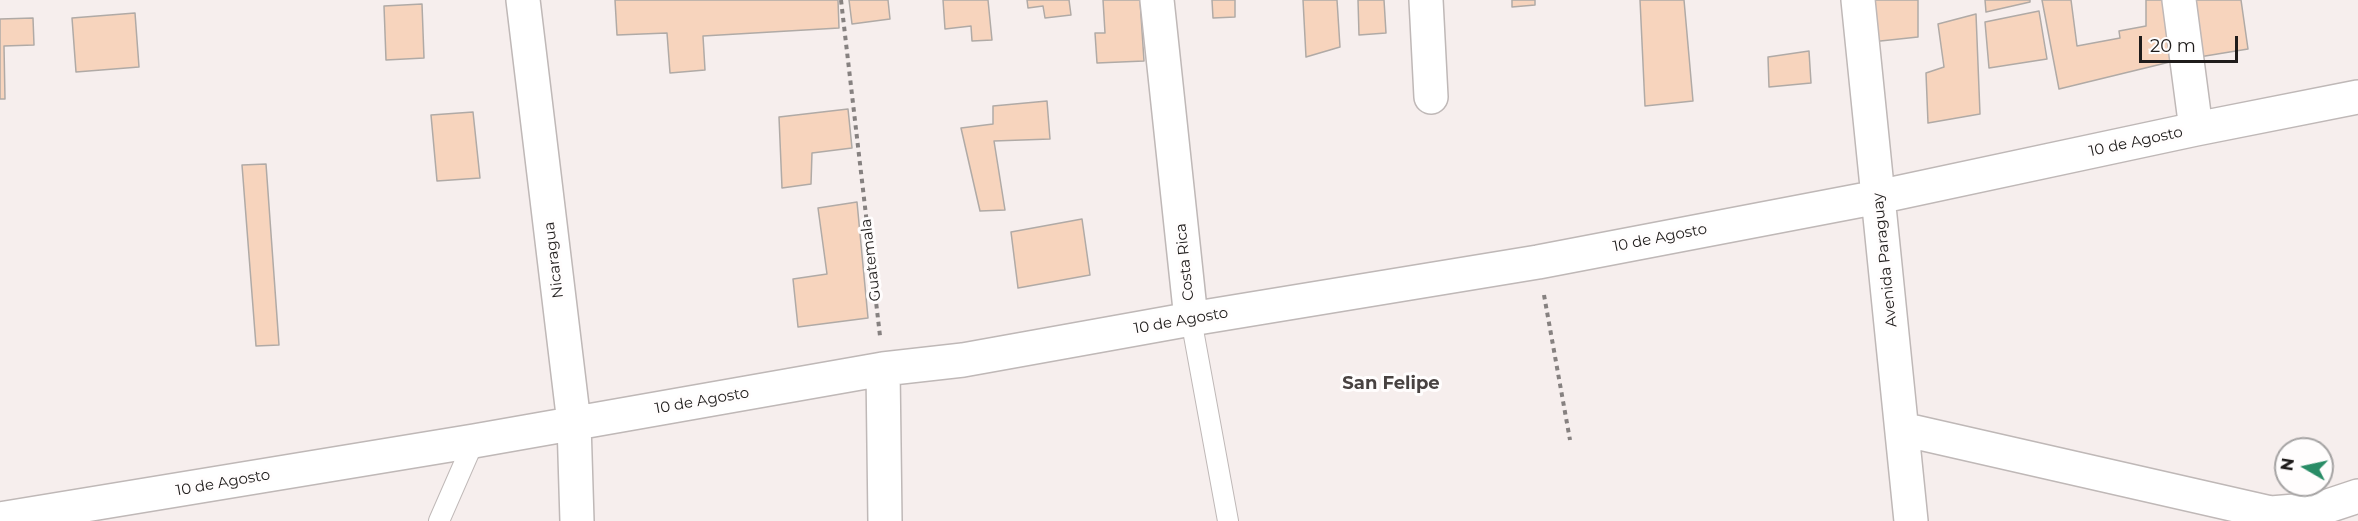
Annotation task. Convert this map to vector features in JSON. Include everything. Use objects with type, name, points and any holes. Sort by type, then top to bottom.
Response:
[{"type":"street","name":"Nicaragua","points":[[523,0],[574,423],[577,521]]},
{"type":"street","name":"Costa Rica","points":[[1157,0],[1191,319]]},
{"type":"street","points":[[1426,0],[1431,96]]},
{"type":"street","name":"Avenida Paraguay","points":[[1858,0],[1911,521]]},
{"type":"street","points":[[2179,0],[2196,129]]},
{"type":"street","name":"10 de Agosto","points":[[0,519],[59,516],[883,369],[963,360],[1191,319],[1538,262],[1878,197],[2358,97]]},
{"type":"street","points":[[883,369],[885,521]]},
{"type":"street","points":[[1902,429],[2271,513],[2319,509],[2358,496]]},
{"type":"lane","name":"Costa Rica","points":[[1191,319],[1228,521]]},
{"type":"lane","points":[[440,521],[474,441]]},
{"type":"path","name":"Guatemala","points":[[841,0],[883,369]]},
{"type":"path","points":[[1538,262],[1570,440]]},
{"type":"building","points":[[615,0],[838,0],[839,28],[703,36],[705,70],[670,73],[667,33],[617,35]]},
{"type":"building","points":[[849,0],[888,0],[890,19],[852,24]]},
{"type":"building","points":[[943,0],[988,0],[992,40],[972,41],[971,26],[945,29]]},
{"type":"building","points":[[1027,0],[1069,0],[1071,15],[1045,18],[1043,6],[1028,8]]},
{"type":"building","points":[[1103,0],[1140,0],[1144,61],[1097,63],[1095,33],[1105,33]]},
{"type":"building","points":[[1212,0],[1235,0],[1235,17],[1213,18]]},
{"type":"building","points":[[1303,0],[1337,0],[1340,47],[1306,57]]},
{"type":"building","points":[[1358,0],[1384,0],[1386,33],[1359,35]]},
{"type":"building","points":[[1512,0],[1535,0],[1535,5],[1512,7]]},
{"type":"building","points":[[1640,0],[1684,0],[1693,101],[1645,106]]},
{"type":"building","points":[[1871,0],[1918,0],[1918,37],[1871,42]]},
{"type":"building","points":[[1985,0],[2030,0],[2030,2],[1986,12]]},
{"type":"building","points":[[2042,0],[2071,0],[2077,46],[2120,38],[2119,31],[2146,26],[2146,0],[2168,0],[2174,61],[2059,89]]},
{"type":"building","points":[[2185,0],[2241,0],[2248,49],[2193,58]]},
{"type":"building","points":[[422,4],[424,58],[386,60],[384,6]]},
{"type":"building","points":[[2039,11],[2047,59],[1989,68],[1985,22]]},
{"type":"building","points":[[135,13],[139,67],[76,72],[72,18]]},
{"type":"building","points":[[1976,14],[1980,114],[1928,123],[1926,73],[1944,67],[1938,24]]},
{"type":"building","points":[[33,18],[34,45],[4,46],[5,99],[0,99],[0,19]]},
{"type":"building","points":[[1809,51],[1811,83],[1769,87],[1768,57]]},
{"type":"building","points":[[1047,101],[1050,139],[994,141],[1005,210],[980,211],[961,128],[993,124],[993,106]]},
{"type":"building","points":[[848,109],[852,148],[812,153],[811,184],[782,188],[779,117]]},
{"type":"building","points":[[473,112],[480,178],[437,181],[431,115]]},
{"type":"building","points":[[266,164],[279,345],[256,346],[242,165]]},
{"type":"building","points":[[857,202],[868,318],[798,327],[793,279],[827,274],[818,208]]},
{"type":"building","points":[[1082,219],[1090,275],[1018,288],[1011,232]]},
{"type":"district","name":"San Felipe","points":[[1391,384]]}]
